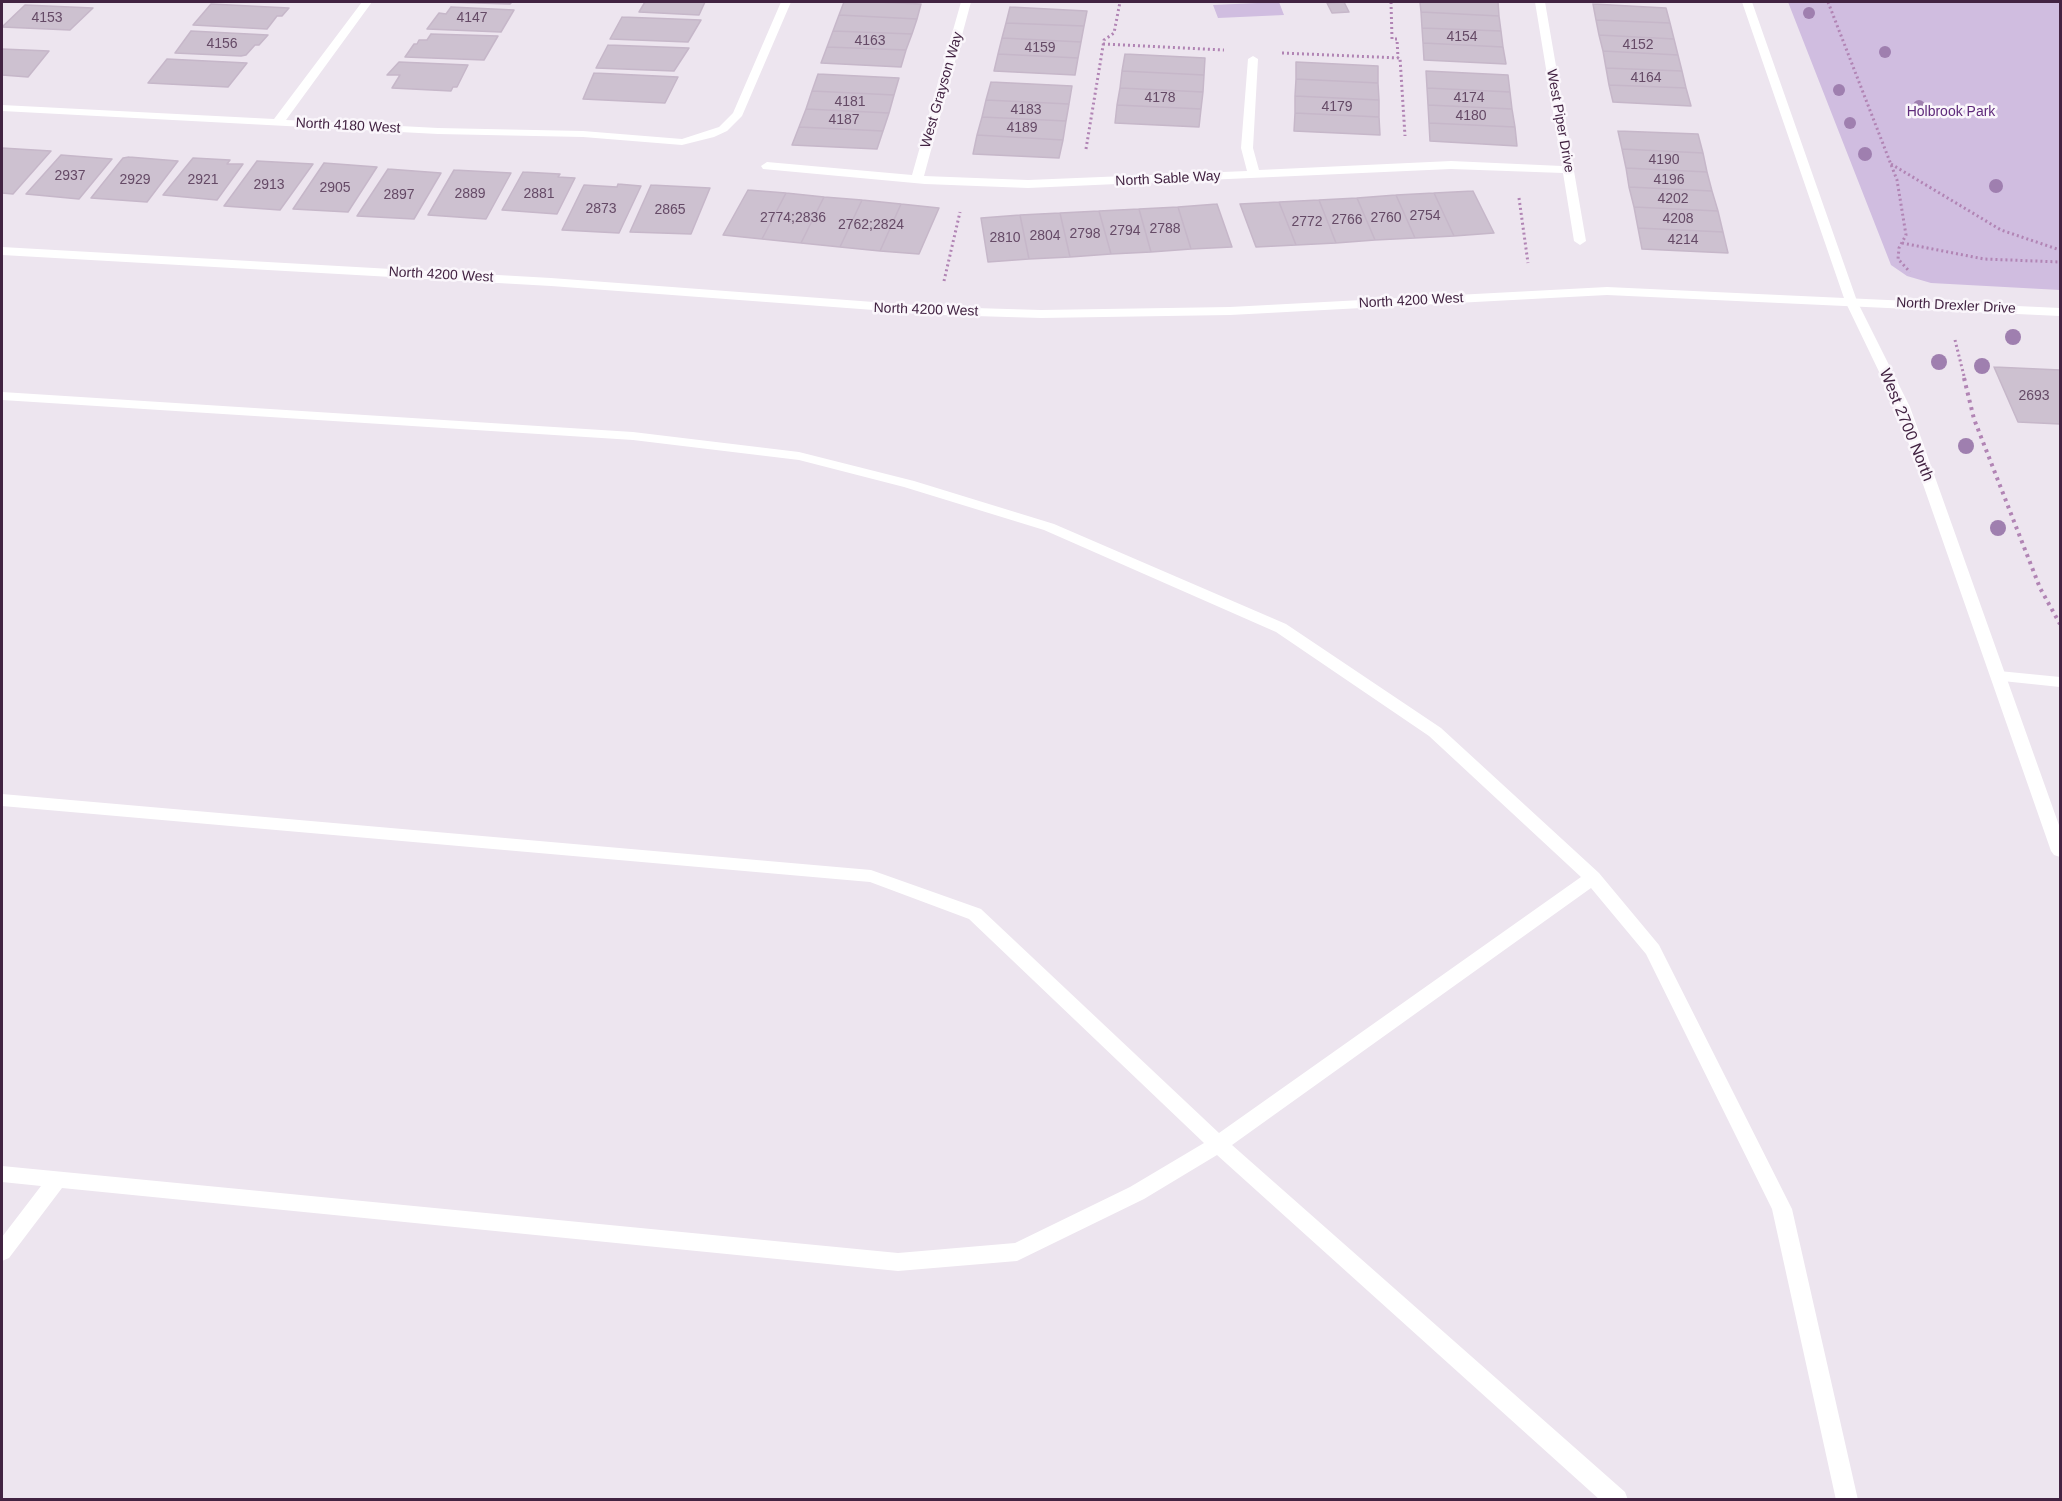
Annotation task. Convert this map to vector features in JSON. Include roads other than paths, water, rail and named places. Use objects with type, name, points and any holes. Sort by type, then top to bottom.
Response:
[{"type":"street","points":[[278,122],[367,2]]},
{"type":"street","name":"North 4180 West","points":[[2,108],[438,132],[583,134],[664,141],[694,140],[723,129],[738,114],[786,2]]},
{"type":"street","name":"West Grayson Way","points":[[917,179],[966,2]]},
{"type":"street","name":"West Piper Drive","points":[[1540,2],[1580,241]]},
{"type":"street","name":"West 2700 North","points":[[1747,2],[1851,301],[1903,407],[2061,850]]},
{"type":"street","points":[[1253,59],[1247,148],[1254,174]]},
{"type":"street","name":"North Sable Way","points":[[767,166],[917,179],[1071,184],[1451,165],[1568,170]]},
{"type":"street","name":"North 4200 West","points":[[2,251],[551,282],[863,307],[964,312],[1108,314],[1230,311],[1607,291],[1851,301]]},
{"type":"street","name":"North Drexler Drive","points":[[1851,301],[2061,312]]},
{"type":"street","points":[[2,396],[633,436],[799,456],[931,490],[1049,527],[1281,628],[1435,732],[1593,878],[1653,950],[1782,1209],[1847,1500]]},
{"type":"street","points":[[1999,676],[2061,682]]},
{"type":"street","points":[[2,800],[871,876],[975,914],[1218,1144],[1617,1500]]},
{"type":"street","points":[[2,1174],[898,1262],[1017,1252],[1137,1193],[1218,1144],[1593,878]]},
{"type":"street","points":[[2,1252],[58,1179]]},
{"type":"park label","name":"Holbrook Park","points":[[1951,112]]}]
